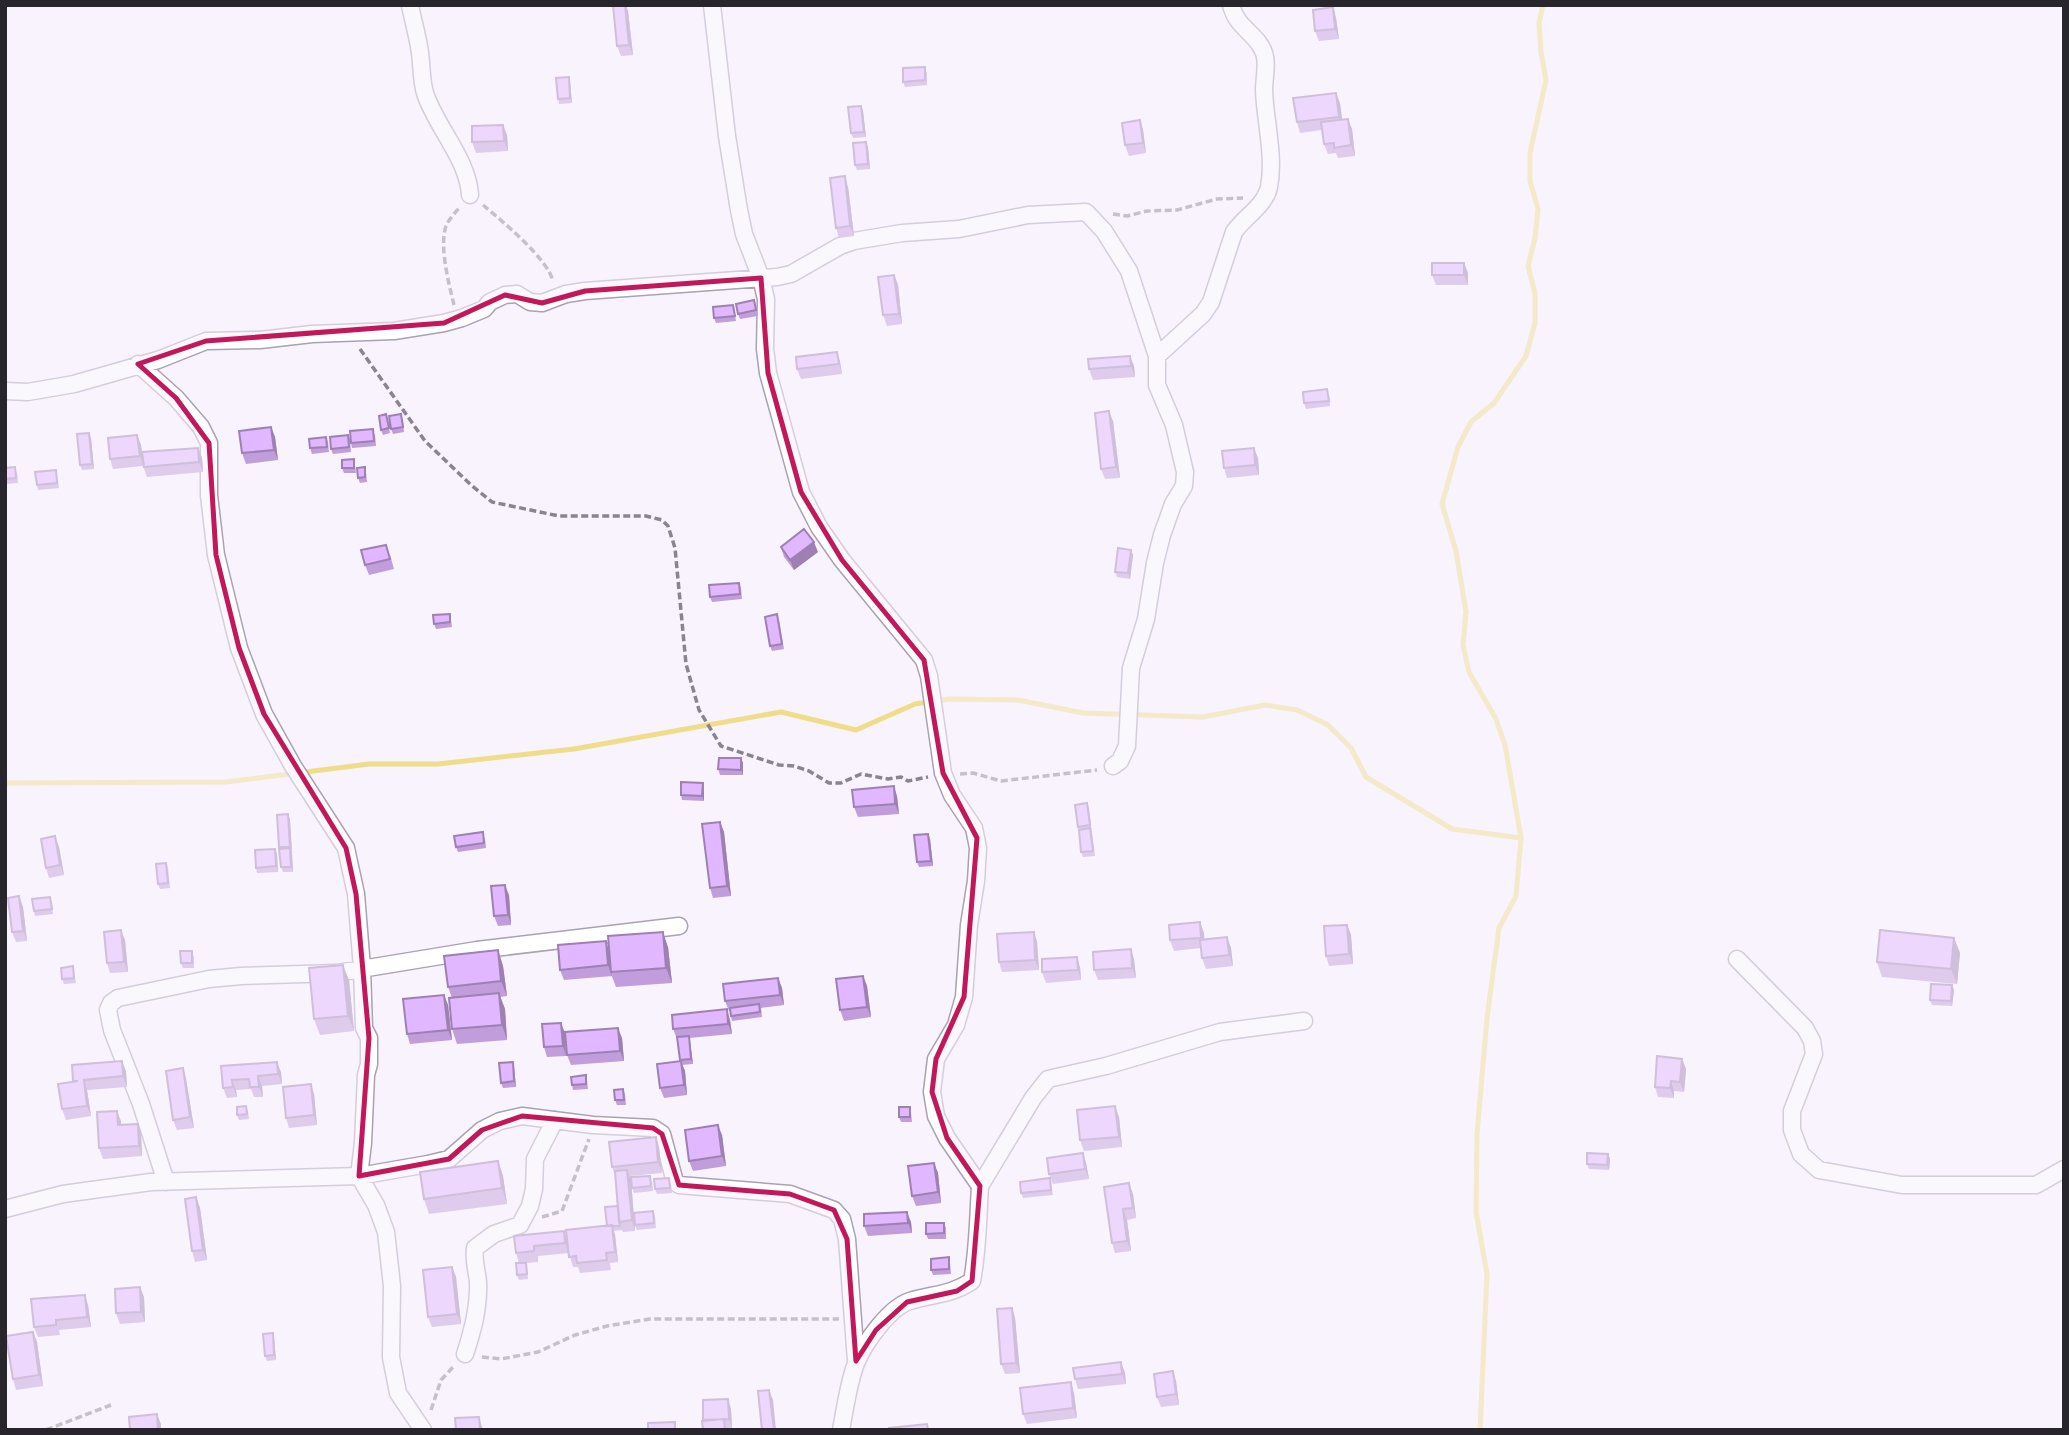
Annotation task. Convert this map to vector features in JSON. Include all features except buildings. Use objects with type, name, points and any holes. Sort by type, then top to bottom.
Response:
[{"type":"street","points":[[410,5],[420,50],[424,92],[433,116],[464,170],[470,184],[470,195]]},
{"type":"street","points":[[712,5],[727,136],[739,210],[744,234],[761,278],[767,315],[765,349],[768,373],[801,492],[819,527],[842,560],[924,660],[931,688],[943,773],[952,795],[974,828],[978,848],[964,997],[956,1025],[936,1059],[932,1092],[936,1116],[947,1139],[980,1186]]},
{"type":"street","points":[[1157,356],[1203,314],[1211,302],[1234,232],[1240,223],[1251,217],[1269,189],[1265,54],[1242,28],[1231,5]]},
{"type":"street","points":[[5,391],[28,392],[74,384],[158,360],[206,341],[350,334],[444,323],[484,309],[490,302],[505,295],[517,294],[536,303],[585,291],[792,274],[840,246],[854,241],[902,233],[959,229],[1028,215],[1086,212],[1104,231],[1129,271],[1157,356],[1157,385],[1174,425],[1185,472],[1184,486],[1173,504],[1162,535],[1146,619],[1131,668],[1127,746],[1120,761],[1113,766]]},
{"type":"street","points":[[138,365],[176,398],[201,427],[209,443],[209,495],[216,555],[239,648],[264,714],[293,766],[346,848],[356,894],[364,1028],[369,1038],[359,1176],[376,1205],[386,1233],[392,1286],[391,1357],[398,1393],[426,1424]]},
{"type":"street","points":[[166,1182],[141,1104],[112,1030],[108,1010],[111,1003],[118,998],[209,979],[337,973],[477,950],[679,926]]},
{"type":"street","points":[[1737,958],[1805,1028],[1812,1041],[1814,1054],[1792,1111],[1792,1130],[1801,1154],[1819,1170],[1902,1185],[2036,1185],[2064,1170]]},
{"type":"street","points":[[856,1361],[876,1330],[889,1315],[907,1302],[957,1291],[972,1281],[977,1252],[976,1220],[980,1186],[1033,1098],[1048,1079],[1106,1066],[1220,1032],[1304,1021]]},
{"type":"street","points":[[5,1209],[63,1194],[166,1182],[359,1176],[449,1160],[482,1130],[500,1121],[522,1116],[593,1125],[653,1128],[662,1134],[679,1185],[790,1194],[834,1210],[842,1219],[851,1272],[856,1361],[841,1430]]},
{"type":"street","points":[[465,1354],[477,1313],[478,1280],[473,1258],[475,1248],[494,1234],[520,1224],[530,1206],[534,1189],[535,1160],[555,1120]]},
{"type":"path","points":[[1086,212],[1127,215],[1177,210],[1216,199],[1251,198],[1269,189]]},
{"type":"path","points":[[444,323],[454,313],[455,308],[447,271],[445,230],[470,195],[512,230],[544,265],[551,275],[556,297]]},
{"type":"path","points":[[350,334],[425,441],[492,502],[559,516],[646,516],[662,520],[668,526],[678,568],[686,664],[699,710],[721,746],[779,765],[809,771],[829,783],[841,783],[861,774],[888,779],[901,777],[908,781],[943,773],[973,773],[1001,781],[1113,766]]},
{"type":"path","points":[[520,1224],[562,1211],[593,1125]]},
{"type":"path","points":[[426,1424],[441,1380],[465,1354],[501,1359],[538,1352],[575,1335],[650,1319],[852,1319]]},
{"type":"path","points":[[46,1430],[111,1405]]},
{"type":"highlighted area","points":[[761,278],[768,373],[801,492],[842,560],[924,660],[943,773],[977,838],[964,997],[936,1059],[932,1092],[947,1138],[980,1186],[972,1281],[957,1291],[907,1302],[876,1330],[856,1361],[847,1239],[834,1210],[790,1194],[679,1185],[662,1134],[653,1128],[522,1116],[482,1130],[449,1159],[359,1176],[369,1038],[356,894],[346,848],[264,714],[239,648],[216,555],[209,443],[176,398],[138,364],[206,341],[444,323],[505,295],[542,303],[585,291]]},
{"type":"waterway","points":[[1480,1430],[1487,1274],[1476,1212],[1477,1134],[1487,1018],[1499,928],[1516,896],[1521,838],[1505,745],[1496,719],[1469,672],[1463,645],[1466,612],[1456,551],[1442,504],[1458,447],[1471,422],[1494,403],[1526,356],[1535,323],[1535,293],[1528,266],[1538,209],[1530,181],[1530,153],[1546,80],[1539,23],[1543,5]]},
{"type":"waterway","points":[[5,783],[226,782],[369,764],[438,764],[574,749],[781,712],[856,730],[915,704],[949,699],[1018,700],[1083,713],[1203,717],[1265,705],[1297,710],[1328,725],[1351,748],[1366,777],[1452,829],[1521,838]]}]
